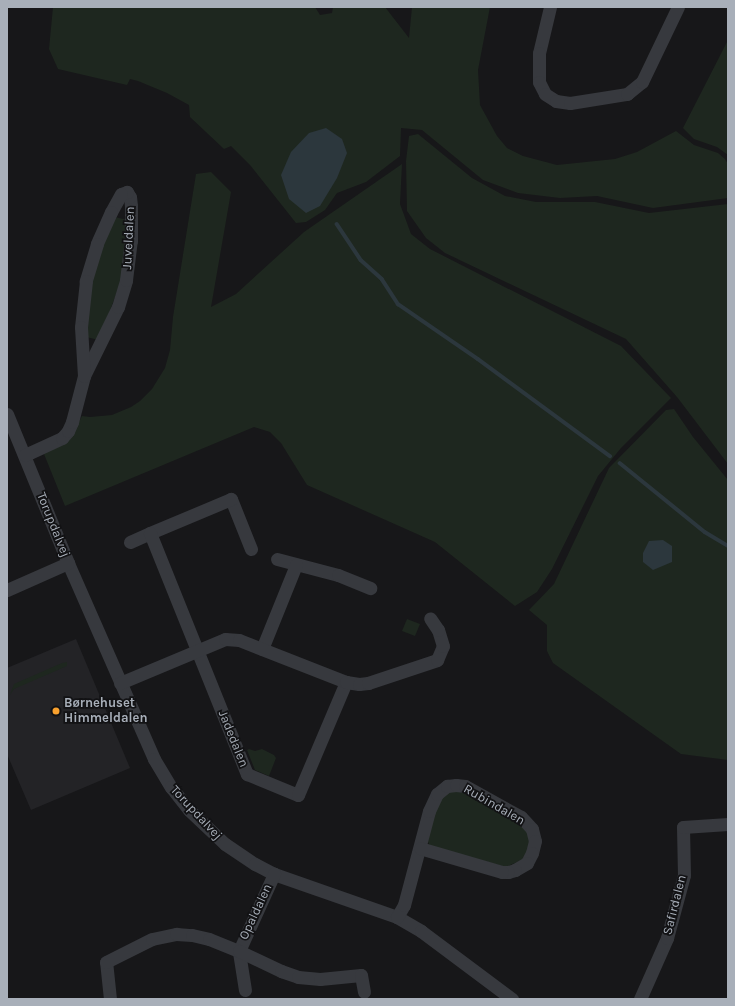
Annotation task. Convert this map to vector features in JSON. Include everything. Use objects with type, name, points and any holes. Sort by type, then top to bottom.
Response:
[{"type":"street","points":[[550,7],[538,53],[539,82],[545,94],[556,101],[570,103],[627,94],[642,82],[678,7]]},
{"type":"street","name":"Juveldalen","points":[[25,455],[62,438],[68,431],[72,422],[84,376],[112,322],[126,280],[132,227],[130,197],[127,192],[121,194],[108,219],[97,244],[86,281],[81,327],[84,376]]},
{"type":"street","name":"Torupdalvej","points":[[7,414],[68,563],[154,758],[171,787],[190,810],[225,844],[274,874],[397,917],[421,931],[512,999]]},
{"type":"street","points":[[130,542],[231,498],[251,549]]},
{"type":"street","name":"Jadedalen","points":[[150,534],[247,774],[298,795],[346,682]]},
{"type":"street","points":[[276,560],[338,575],[372,588]]},
{"type":"street","points":[[7,590],[68,563]]},
{"type":"street","points":[[262,649],[296,565]]},
{"type":"street","points":[[120,683],[224,638],[239,640],[346,682],[358,684],[368,682],[437,660],[443,646],[438,630],[430,618]]},
{"type":"street","name":"Rubindalen","points":[[397,917],[404,905],[429,811],[437,794],[447,786],[456,784],[465,786],[521,817],[532,829],[535,841],[532,853],[527,863],[508,872],[502,872],[420,848]]},
{"type":"street","name":"Safirdalen","points":[[640,999],[667,938],[684,875],[683,826],[728,824]]},
{"type":"street","name":"Opaldalen","points":[[245,990],[239,951],[274,874]]},
{"type":"street","name":"Opaldalen","points":[[110,999],[106,962],[152,939],[176,934],[192,935],[209,939],[298,977],[320,979],[361,975],[364,992]]},
{"type":"shaded area","points":[[53,7],[315,7],[320,15],[332,13],[333,7],[385,7],[409,38],[412,7],[490,7],[478,70],[480,105],[497,136],[507,148],[523,156],[557,165],[615,159],[637,152],[676,131],[694,145],[718,153],[725,159],[728,164],[728,198],[653,208],[597,196],[560,198],[518,193],[483,180],[422,130],[401,128],[400,156],[366,182],[337,193],[325,210],[306,222],[296,223],[250,165],[231,146],[224,149],[190,117],[189,105],[167,93],[138,81],[130,79],[127,85],[58,69],[49,49]]},
{"type":"shaded area","points":[[728,40],[728,155],[717,147],[694,139],[683,128]]},
{"type":"shaded area","points":[[326,128],[342,139],[347,153],[337,178],[320,206],[306,213],[289,199],[281,175],[291,152],[309,133]]},
{"type":"shaded area","points":[[418,134],[472,178],[505,196],[536,202],[595,202],[649,213],[728,204],[728,464],[677,397],[626,339],[445,253],[426,238],[407,211],[406,161],[409,136]]},
{"type":"shaded area","points":[[402,164],[400,204],[411,234],[430,249],[621,346],[671,398],[621,448],[598,476],[552,569],[537,592],[515,606],[435,542],[307,485],[281,443],[270,432],[254,427],[65,506],[44,454],[72,435],[82,416],[90,417],[112,415],[131,407],[140,401],[152,389],[165,368],[170,350],[173,317],[196,174],[211,172],[231,192],[211,307],[236,294],[304,232]]},
{"type":"shaded area","points":[[115,217],[127,220],[121,281],[99,340],[86,337],[94,266]]},
{"type":"shaded area","points":[[674,409],[693,437],[728,480],[728,760],[681,754],[553,663],[547,651],[547,625],[529,610],[554,584],[609,468],[666,410]]},
{"type":"shaded area","points":[[663,540],[672,546],[672,562],[653,570],[643,562],[643,553],[649,541]]},
{"type":"shaded area","points":[[407,619],[420,624],[415,636],[402,631]]},
{"type":"shaded area","name":"Børnehuset Himmeldalen","points":[[76,639],[130,768],[31,810],[7,754],[7,668]]},
{"type":"shaded area","points":[[67,662],[67,666],[14,689],[10,695],[14,684]]},
{"type":"shaded area","points":[[249,749],[255,751],[262,749],[274,755],[276,758],[269,776],[255,770],[247,750]]},
{"type":"shaded area","points":[[462,791],[515,818],[527,831],[530,843],[524,859],[506,867],[430,846],[427,840],[436,804],[448,792]]},
{"type":"waterway","points":[[337,224],[361,260],[382,279],[398,304],[478,359],[610,456]]},
{"type":"waterway","points":[[620,463],[705,532],[728,546]]},
{"type":"place","name":"Børnehuset Himmeldalen","points":[[56,711]]}]
